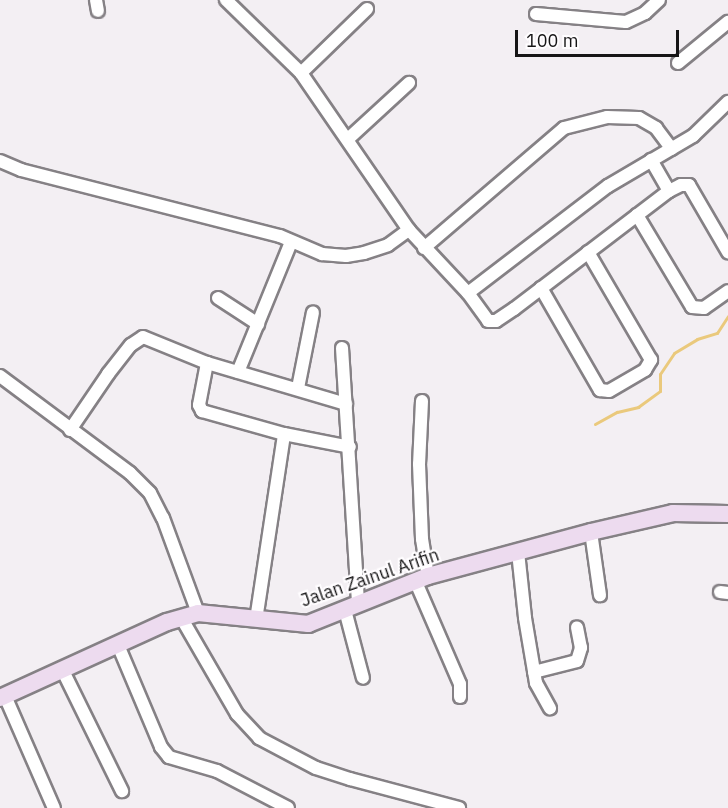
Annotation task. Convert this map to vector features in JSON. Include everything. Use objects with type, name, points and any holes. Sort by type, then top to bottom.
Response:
[{"type":"street","points":[[227,0],[301,73],[409,230],[468,293],[488,321],[492,322],[541,288],[681,184],[689,185],[728,252]]},
{"type":"street","points":[[536,14],[626,22],[645,13],[659,0]]},
{"type":"street","points":[[301,73],[367,9]]},
{"type":"street","points":[[678,63],[728,22]]},
{"type":"street","points":[[348,139],[409,83]]},
{"type":"street","points":[[468,293],[608,186],[693,136],[728,102]]},
{"type":"street","points":[[424,248],[564,128],[607,117],[639,118],[656,128],[672,148]]},
{"type":"street","points":[[651,160],[669,191]]},
{"type":"street","points":[[0,161],[21,170],[280,236],[322,254],[346,256],[388,245],[409,230]]},
{"type":"street","points":[[637,215],[692,307],[704,308],[728,291]]},
{"type":"street","points":[[238,372],[291,242]]},
{"type":"street","points":[[541,288],[600,390],[609,391],[645,370],[651,360],[588,252]]},
{"type":"street","points":[[218,298],[258,324]]},
{"type":"street","points":[[298,388],[313,312]]},
{"type":"street","points":[[70,430],[108,374],[131,345],[142,337],[207,363],[346,404]]},
{"type":"street","points":[[342,348],[350,447],[352,607],[363,678]]},
{"type":"street","points":[[207,363],[199,405],[202,411],[284,434],[350,447]]},
{"type":"street","points":[[0,376],[130,473],[150,494],[164,518],[198,613]]},
{"type":"street","points":[[422,401],[419,464],[422,578],[460,684],[460,697]]},
{"type":"street","points":[[256,620],[284,434]]},
{"type":"street","name":"Jalan Zainul Arifin","points":[[3,697],[167,622],[198,613],[308,624],[422,578],[591,532],[673,513],[728,514]]},
{"type":"street","points":[[591,532],[600,595]]},
{"type":"street","points":[[518,552],[534,672],[538,690],[550,708]]},
{"type":"street","points":[[182,619],[237,714],[259,738],[316,768],[440,806],[459,808]]},
{"type":"street","points":[[534,672],[577,661],[581,652],[577,627]]},
{"type":"street","points":[[117,645],[161,747],[169,757],[217,771],[287,808]]},
{"type":"street","points":[[63,671],[122,791]]},
{"type":"street","points":[[3,697],[54,808]]},
{"type":"waterway","points":[[595,424],[617,412],[638,407],[660,391],[660,374],[674,353],[697,339],[717,333],[728,316]]}]
